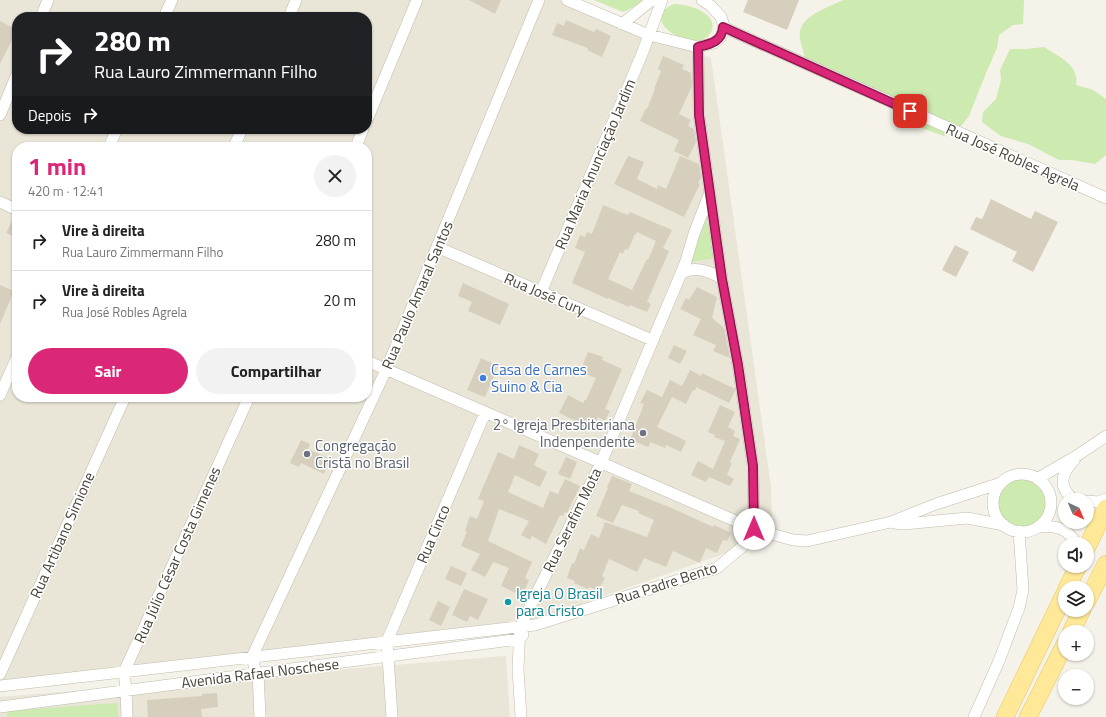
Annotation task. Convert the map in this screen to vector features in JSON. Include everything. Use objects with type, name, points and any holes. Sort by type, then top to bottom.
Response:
[{"type":"main road","points":[[1092,537],[1106,508]]},
{"type":"main road","points":[[1094,587],[1106,564]]},
{"type":"main road","points":[[1005,717],[1058,607]]},
{"type":"main road","points":[[1028,717],[1058,658]]},
{"type":"street","points":[[43,12],[48,0]]},
{"type":"street","points":[[166,12],[172,0]]},
{"type":"street","points":[[291,12],[296,0]]},
{"type":"street","points":[[372,108],[417,0]]},
{"type":"street","name":"Rua Paulo Amaral Santos","points":[[372,400],[386,370],[539,0]]},
{"type":"street","points":[[567,0],[649,35],[698,47],[714,43],[720,38],[723,27],[719,14],[702,0]]},
{"type":"street","points":[[622,24],[652,0]]},
{"type":"street","name":"Rua Maria Anunciação Jardim","points":[[541,292],[649,35],[662,0]]},
{"type":"street","name":"Rua José Robles Agrela","points":[[723,27],[1106,198]]},
{"type":"street","points":[[698,47],[699,115],[722,279],[738,365],[753,466],[754,529]]},
{"type":"street","points":[[0,115],[12,86]]},
{"type":"street","name":"Rua Serafim Mota","points":[[522,717],[518,669],[520,626],[601,462],[681,273],[694,234],[710,195]]},
{"type":"street","points":[[0,202],[12,208]]},
{"type":"street","name":"Rua José Cury","points":[[437,247],[652,340]]},
{"type":"street","points":[[681,273],[691,270],[702,270],[712,272],[722,279]]},
{"type":"street","points":[[372,363],[754,529],[793,540],[808,541],[891,522],[936,504],[1001,483],[1015,475],[1030,475],[1037,478],[1048,491],[1050,507],[1044,521],[1038,527]]},
{"type":"street","points":[[0,395],[12,368]]},
{"type":"street","name":"Rua Artibano Simione","points":[[0,674],[123,402]]},
{"type":"street","name":"Rua Júlio César Costa Gimenes","points":[[124,672],[247,402]]},
{"type":"street","name":"Rua Paulo Amaral Santos","points":[[252,657],[371,402]]},
{"type":"street","name":"Rua Cinco","points":[[392,717],[387,641],[482,420],[487,413]]},
{"type":"street","points":[[1037,478],[1078,455],[1106,436]]},
{"type":"street","points":[[1069,493],[1065,490],[1062,481],[1068,467],[1078,455]]},
{"type":"street","points":[[1001,483],[993,500],[994,510],[1004,525],[1008,528],[1019,531],[1032,530],[1038,527],[1050,525],[1059,528],[1071,537]]},
{"type":"street","points":[[1048,491],[1058,494]]},
{"type":"street","points":[[1094,502],[1106,499]]},
{"type":"street","points":[[891,522],[904,524],[967,518],[1004,525]]},
{"type":"street","name":"Rua Padre Bento","points":[[520,626],[535,624],[717,568],[748,542],[754,529]]},
{"type":"street","points":[[974,717],[999,661],[1019,608],[1023,590],[1019,531]]},
{"type":"street","name":"Rua Padre Bento","points":[[519,639],[535,624]]},
{"type":"street","name":"Avenida Rafael Noschese","points":[[0,686],[520,626]]},
{"type":"street","name":"Avenida Rafael Noschese","points":[[0,707],[519,639]]},
{"type":"street","points":[[252,657],[257,673],[260,717]]},
{"type":"street","points":[[124,672],[128,717]]},
{"type":"shaded area","points":[[0,0],[575,0],[711,58],[771,487],[772,537],[541,618],[214,658],[0,682]]},
{"type":"shaded area","points":[[506,656],[510,717],[0,717],[0,697]]},
{"type":"green space","points":[[594,0],[643,0],[637,5],[623,12]]},
{"type":"green space","points":[[843,0],[1024,0],[1023,24],[1013,25],[999,35],[997,48],[969,116],[961,126],[944,136],[924,129],[909,121],[886,104],[805,60],[800,39],[800,31],[803,24],[814,14]]},
{"type":"green space","points":[[674,4],[693,7],[706,14],[710,18],[712,24],[712,30],[709,35],[701,40],[692,40],[683,38],[667,29],[662,23],[661,16],[665,10]]},
{"type":"green space","points":[[1044,47],[1067,62],[1075,72],[1076,85],[1093,90],[1106,99],[1106,155],[1095,164],[1072,160],[1059,160],[1028,144],[1001,136],[982,122],[983,112],[996,99],[1001,80],[1000,70],[1010,49]]},
{"type":"green space","points":[[706,217],[717,258],[691,262],[689,261]]},
{"type":"green space","points":[[1022,479],[1031,481],[1039,486],[1044,494],[1046,503],[1044,512],[1039,520],[1031,525],[1022,527],[1013,525],[1005,520],[1000,512],[998,503],[1000,494],[1005,486],[1013,481]]},
{"type":"green space","points":[[117,703],[118,717],[7,717],[7,711]]},
{"type":"building","points":[[469,0],[501,0],[495,14]]},
{"type":"building","points":[[748,0],[799,0],[787,30],[743,12]]},
{"type":"building","points":[[566,20],[594,32],[596,29],[611,36],[602,57],[587,50],[588,48],[552,35],[557,23],[564,26]]},
{"type":"building","points":[[0,21],[12,27],[12,40],[0,64]]},
{"type":"building","points":[[663,56],[684,65],[682,69],[691,73],[692,86],[679,114],[691,120],[688,126],[694,129],[696,142],[688,158],[674,151],[679,140],[640,121],[646,108],[647,109],[655,89],[661,71],[658,69]]},
{"type":"building","points":[[628,156],[644,162],[637,179],[657,189],[658,185],[666,189],[680,156],[699,164],[701,178],[698,183],[700,184],[684,217],[614,184]]},
{"type":"building","points":[[991,199],[1031,219],[1035,211],[1058,222],[1033,272],[1012,261],[1017,252],[970,229],[976,217],[982,219]]},
{"type":"building","points":[[603,205],[628,215],[630,212],[672,230],[663,248],[669,251],[647,302],[651,304],[647,312],[630,305],[629,307],[608,299],[572,283],[585,252],[575,248],[580,235],[585,237],[587,232],[592,234]],"holes":[[[637,232],[656,241],[632,290],[608,279],[620,252],[623,254],[625,249],[628,250]]]},
{"type":"building","points":[[12,220],[12,236],[6,233]]},
{"type":"building","points":[[955,245],[969,252],[956,277],[942,270]]},
{"type":"building","points":[[463,283],[509,304],[500,325],[468,311],[472,302],[458,296]]},
{"type":"building","points":[[0,285],[12,290],[12,296],[0,324]]},
{"type":"building","points":[[697,287],[717,297],[712,318],[724,328],[730,358],[713,351],[716,345],[693,335],[701,319],[680,309],[686,298],[689,300]]},
{"type":"building","points":[[674,345],[687,351],[680,364],[668,358]]},
{"type":"building","points":[[588,352],[603,357],[602,360],[622,369],[605,409],[610,411],[605,421],[598,417],[594,425],[591,424],[588,431],[575,424],[576,421],[559,413],[568,395],[583,403],[586,400],[596,378],[580,372]]},
{"type":"building","name":"Casa de Carnes Suino & Cia","points":[[481,358],[498,366],[485,397],[467,390]]},
{"type":"building","points":[[690,370],[701,376],[702,373],[735,389],[729,403],[696,387],[686,404],[672,397],[657,427],[686,441],[681,452],[666,445],[665,448],[650,442],[649,447],[630,440],[644,404],[640,403],[647,390],[662,397],[670,380],[682,386]]},
{"type":"building","points":[[720,405],[735,412],[728,427],[735,431],[733,436],[740,439],[730,462],[732,463],[727,475],[734,479],[730,486],[709,477],[706,482],[691,475],[698,461],[713,469],[725,441],[714,437],[715,435],[708,432]]},
{"type":"building","name":"Congregação Cristã no Brasil","points":[[301,440],[310,444],[308,449],[330,459],[324,474],[301,463],[299,467],[290,463]]},
{"type":"building","points":[[519,445],[539,454],[534,465],[547,472],[540,487],[515,475],[508,492],[543,508],[550,491],[558,494],[565,479],[580,486],[567,513],[565,512],[563,516],[560,515],[546,544],[532,536],[530,540],[521,535],[529,521],[499,509],[488,541],[532,562],[525,578],[529,580],[522,596],[501,586],[509,568],[493,562],[485,577],[471,570],[480,554],[461,546],[467,532],[465,531],[470,516],[477,519],[484,501],[478,499],[498,452],[514,459]]},
{"type":"building","points":[[566,457],[577,462],[570,479],[558,474]]},
{"type":"building","points":[[612,476],[632,484],[629,491],[713,527],[714,525],[731,533],[727,541],[723,540],[717,553],[706,548],[700,563],[673,551],[666,567],[644,558],[637,572],[609,559],[602,576],[605,578],[598,591],[589,587],[588,589],[574,583],[575,581],[567,578],[572,563],[574,564],[580,548],[584,550],[591,534],[599,538],[605,522],[647,537],[654,520],[638,513],[639,511],[622,505],[613,523],[596,516]]},
{"type":"building","points":[[451,566],[467,573],[461,586],[445,579]]},
{"type":"building","points":[[464,589],[488,599],[478,620],[470,616],[467,622],[452,615]]},
{"type":"building","points":[[438,601],[450,607],[441,626],[429,620]]},
{"type":"building","points":[[217,693],[218,707],[201,709],[202,717],[148,717],[147,700],[202,696],[202,694]]},
{"type":"place","name":"Casa de Carnes Suino & Cia","points":[[483,378]]},
{"type":"place","name":"2° Igreja Presbiteriana Indenpendente","points":[[643,433]]},
{"type":"place","name":"Congregação Cristã no Brasil","points":[[307,454]]},
{"type":"place","name":"Igreja O Brasil para Cristo","points":[[508,602]]},
{"type":"route","points":[[754,529],[753,466],[738,365],[722,279],[699,115],[698,47],[714,43],[720,38],[723,27],[910,111]]}]
